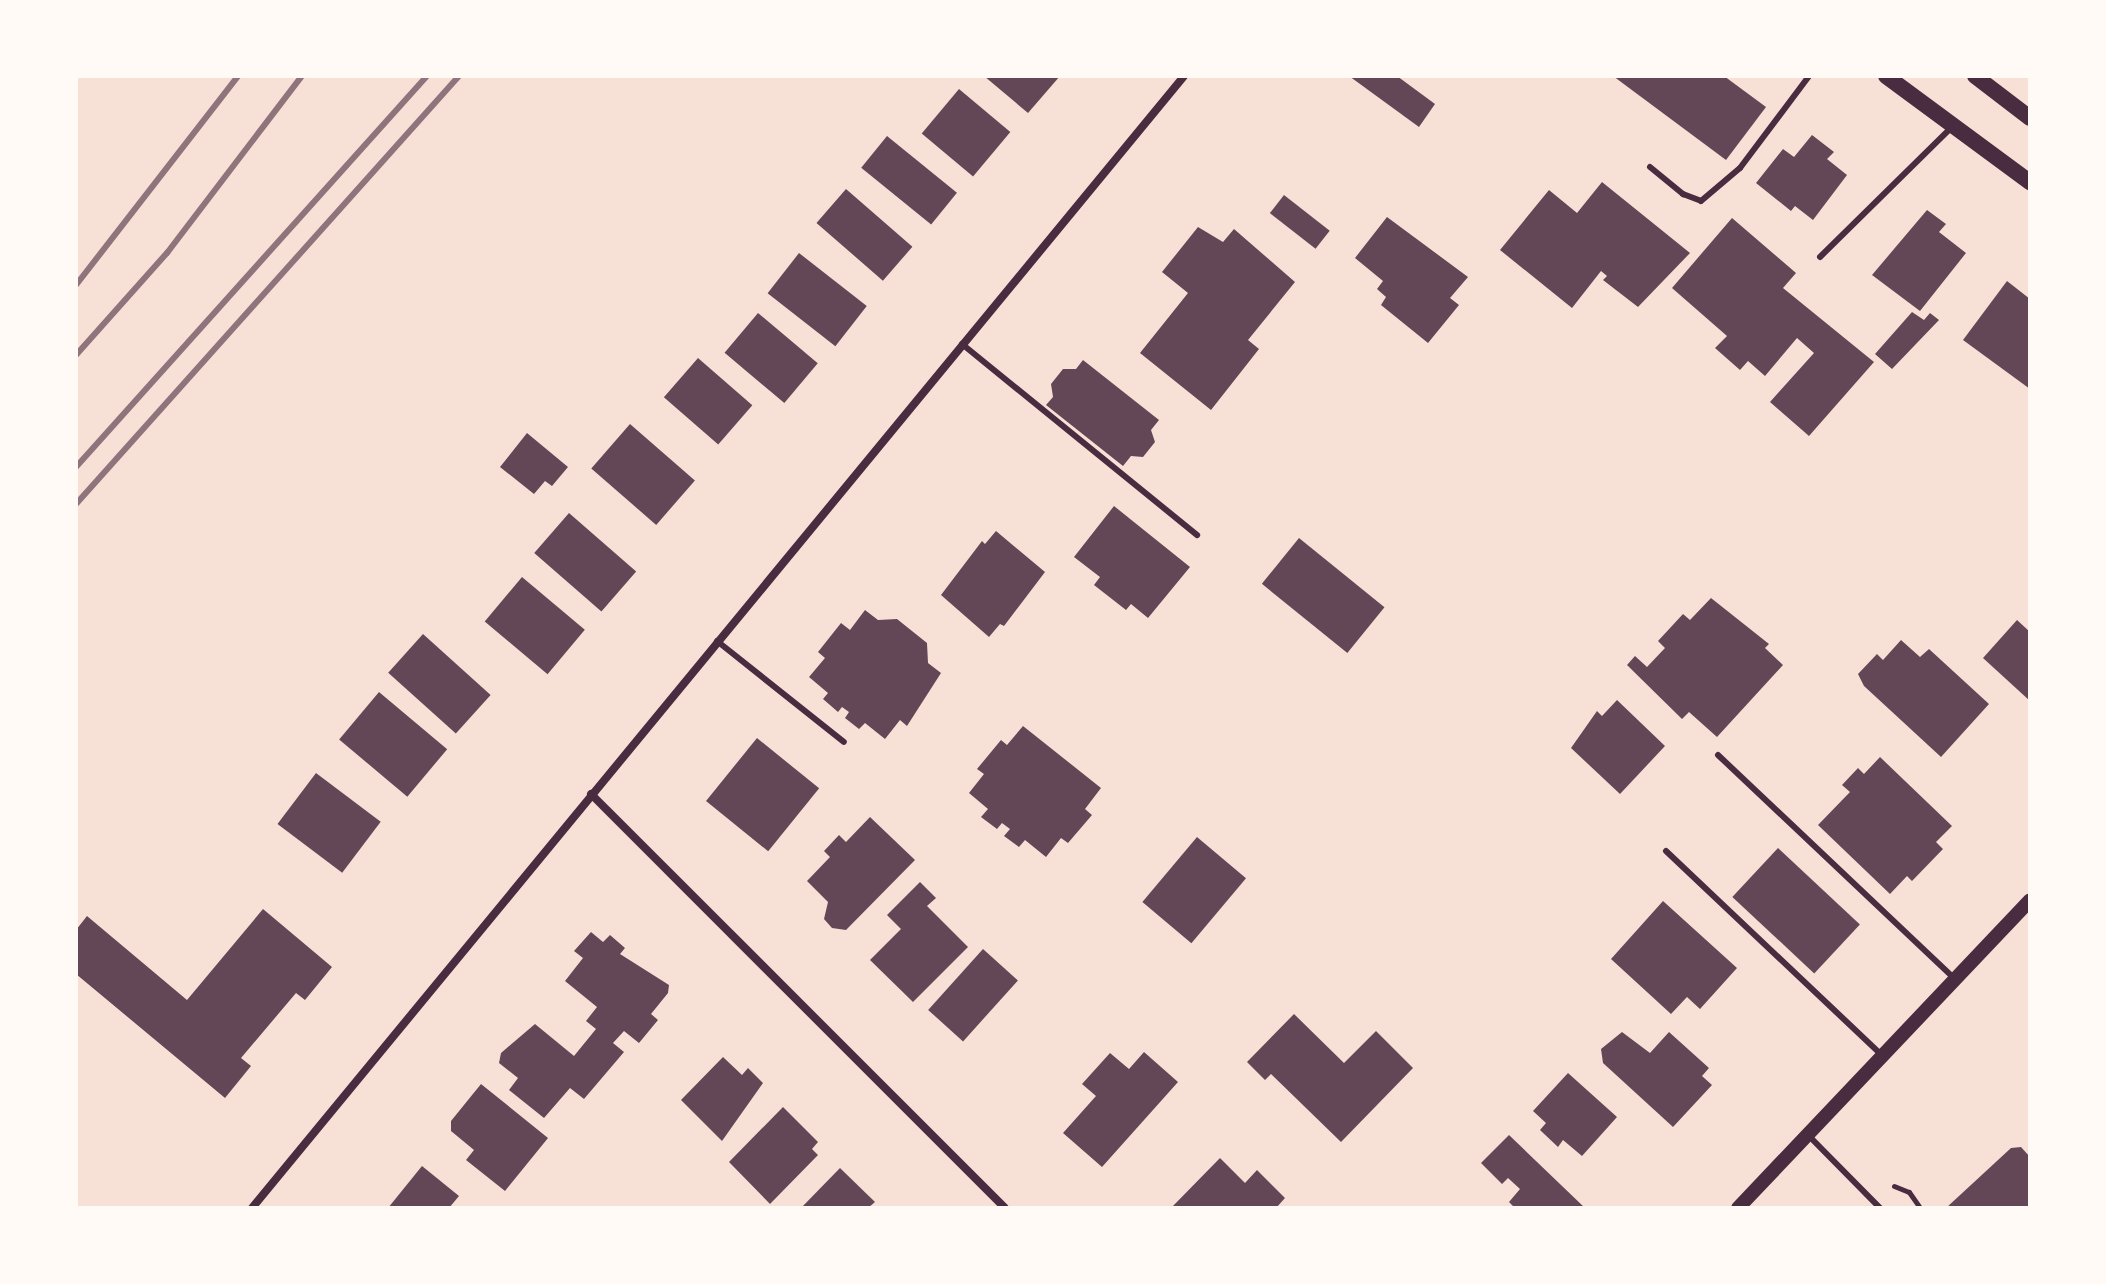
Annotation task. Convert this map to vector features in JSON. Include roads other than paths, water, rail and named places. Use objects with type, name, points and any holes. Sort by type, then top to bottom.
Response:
[{"type":"main road","points":[[1886,76],[2030,182]]},
{"type":"main road","points":[[1975,76],[2030,118]]},
{"type":"street","points":[[252,1208],[1184,76]]},
{"type":"street","points":[[591,794],[1005,1208]]},
{"type":"street","points":[[1738,1208],[1953,977],[2030,900]]},
{"type":"lane","points":[[1650,167],[1683,194],[1701,201],[1740,168],[1809,76]]},
{"type":"lane","points":[[1820,257],[1953,125]]},
{"type":"lane","points":[[962,344],[1197,535]]},
{"type":"lane","points":[[717,641],[844,742]]},
{"type":"lane","points":[[1718,755],[1953,977]]},
{"type":"lane","points":[[1666,851],[1882,1055]]},
{"type":"lane","points":[[1807,1134],[1880,1208]]},
{"type":"railway","points":[[76,285],[238,76]]},
{"type":"railway","points":[[76,355],[167,253],[302,76]]},
{"type":"railway","points":[[76,467],[427,76]]},
{"type":"railway","points":[[76,504],[459,76]]}]
